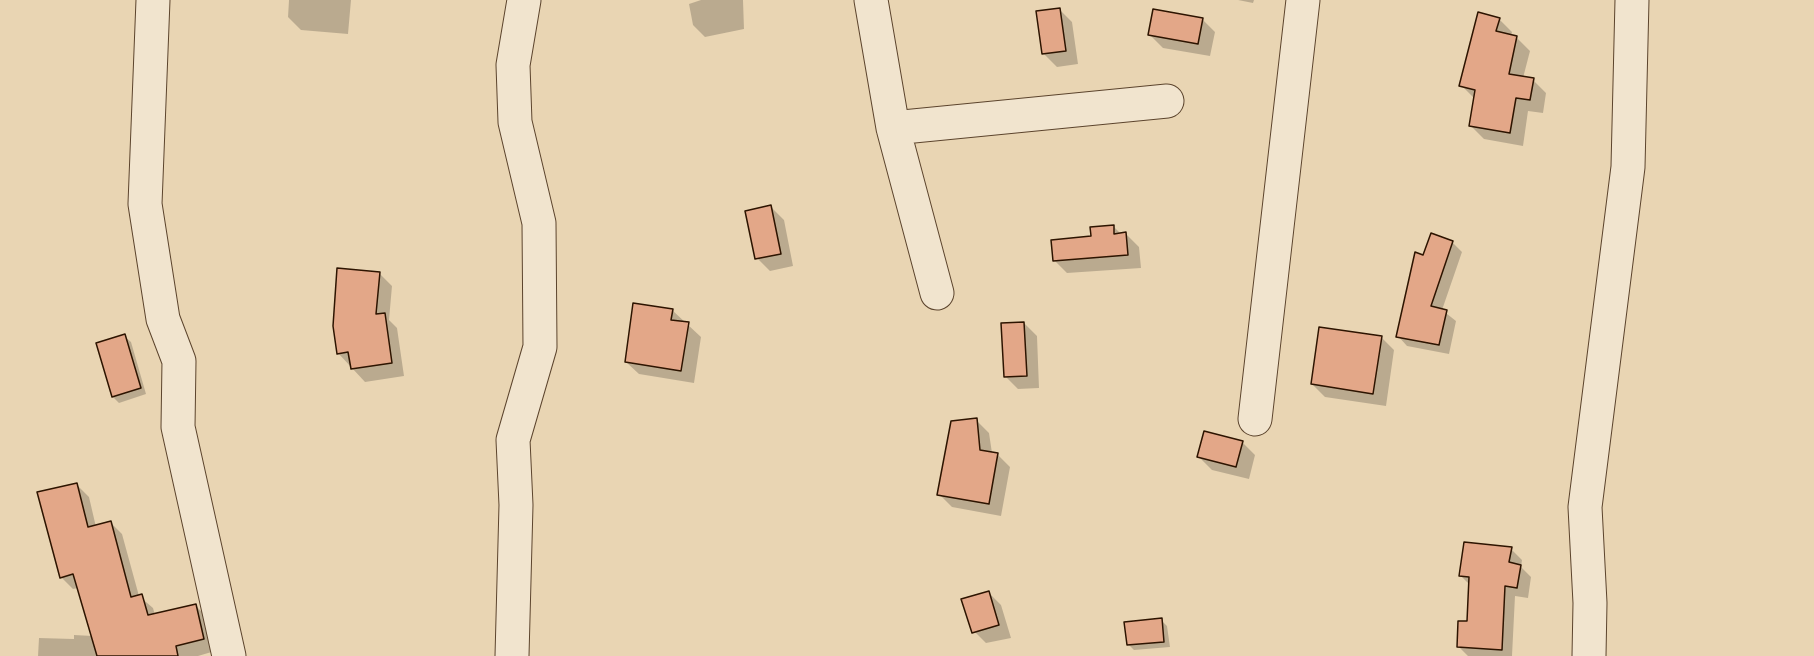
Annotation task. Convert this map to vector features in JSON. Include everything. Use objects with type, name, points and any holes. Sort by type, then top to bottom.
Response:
[{"type":"street","points":[[153,0],[145,204],[163,319],[179,361],[178,427],[229,656]]},
{"type":"street","points":[[512,656],[516,506],[513,440],[540,347],[539,223],[515,122],[513,65],[524,0]]},
{"type":"street","points":[[871,0],[893,128],[937,293]]},
{"type":"street","points":[[1255,419],[1303,0]]},
{"type":"street","points":[[1589,656],[1590,603],[1585,507],[1628,167],[1632,0]]},
{"type":"street","points":[[893,128],[1167,102]]},
{"type":"building","points":[[1060,8],[1066,51],[1042,54],[1036,11]]},
{"type":"building","points":[[1153,9],[1203,18],[1198,44],[1148,35]]},
{"type":"building","points":[[1478,12],[1500,18],[1496,31],[1517,36],[1509,74],[1534,78],[1530,100],[1516,98],[1510,133],[1469,126],[1475,90],[1459,86]]},
{"type":"building","points":[[771,205],[781,254],[755,259],[745,211]]},
{"type":"building","points":[[1114,225],[1114,234],[1126,232],[1128,255],[1053,261],[1051,240],[1091,236],[1090,227]]},
{"type":"building","points":[[1431,233],[1453,241],[1431,306],[1447,310],[1439,345],[1396,337],[1415,252],[1423,255]]},
{"type":"building","points":[[337,268],[380,272],[376,314],[385,313],[392,363],[351,369],[348,352],[337,354],[333,326]]},
{"type":"building","points":[[633,303],[673,309],[671,320],[689,322],[681,371],[625,362]]},
{"type":"building","points":[[1024,322],[1027,376],[1004,377],[1001,323]]},
{"type":"building","points":[[1319,327],[1382,336],[1373,394],[1311,384]]},
{"type":"building","points":[[125,334],[141,388],[112,397],[96,343]]},
{"type":"building","points":[[977,418],[980,450],[998,453],[989,504],[937,495],[951,421]]},
{"type":"building","points":[[1204,431],[1243,441],[1236,467],[1197,457]]},
{"type":"building","points":[[77,483],[88,527],[111,521],[131,597],[142,594],[148,615],[196,604],[204,639],[176,646],[178,656],[97,656],[73,574],[60,578],[37,492]]},
{"type":"building","points":[[1464,542],[1512,547],[1509,562],[1521,565],[1517,588],[1505,586],[1502,650],[1457,647],[1458,621],[1467,621],[1469,577],[1459,576]]},
{"type":"building","points":[[989,591],[999,625],[972,633],[961,599]]},
{"type":"building","points":[[1162,618],[1164,642],[1127,645],[1124,622]]}]
